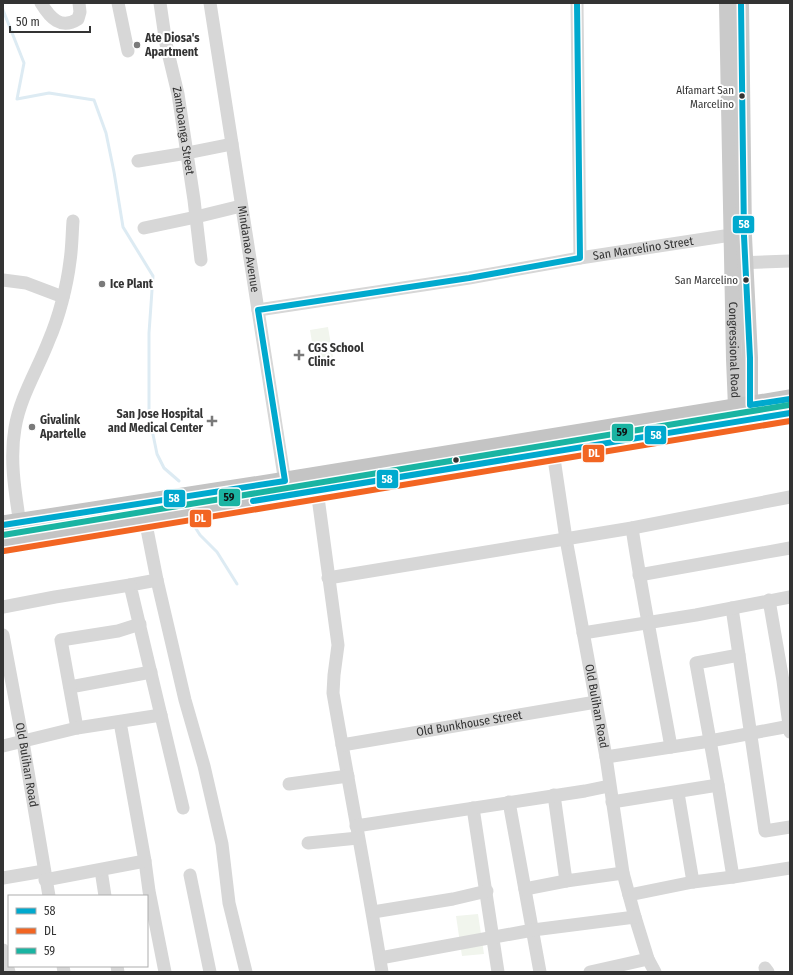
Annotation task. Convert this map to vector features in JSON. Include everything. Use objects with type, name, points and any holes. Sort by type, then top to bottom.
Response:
[{"type":"highway","points":[[3,543],[15,529],[286,488],[552,444],[743,410],[790,399]]},
{"type":"highway","points":[[743,410],[790,413]]},
{"type":"highway","points":[[15,529],[145,519],[286,488],[317,490],[552,444]]},
{"type":"main road","name":"Congressional Road","points":[[727,3],[738,235]]},
{"type":"main road","name":"Congressional Road","points":[[741,3],[738,263],[750,358],[743,410]]},
{"type":"street","points":[[41,3],[50,17],[57,22],[72,23],[78,19],[80,12],[79,3]]},
{"type":"street","points":[[118,3],[128,51]]},
{"type":"street","name":"Zamboanga Street","points":[[160,3],[166,44],[178,94],[201,260]]},
{"type":"street","name":"Mindanao Avenue","points":[[210,3],[286,488]]},
{"type":"street","points":[[577,3],[580,258]]},
{"type":"street","points":[[138,161],[232,144]]},
{"type":"street","points":[[144,228],[242,206]]},
{"type":"street","points":[[15,529],[14,428],[19,409],[50,339],[63,297],[70,261],[73,221]]},
{"type":"street","name":"San Marcelino Street","points":[[258,310],[469,278],[580,258],[738,235]]},
{"type":"street","points":[[738,263],[790,261]]},
{"type":"street","points":[[3,280],[26,283],[63,297]]},
{"type":"street","name":"Old Bulihan Road","points":[[552,444],[566,539],[606,757],[609,786],[624,873],[635,917],[648,959],[655,972]]},
{"type":"street","points":[[317,490],[338,645],[333,693],[357,832],[373,912],[382,972]]},
{"type":"street","points":[[328,578],[632,528],[790,497]]},
{"type":"street","points":[[145,519],[157,580],[185,700],[204,766],[222,844],[229,903],[246,972]]},
{"type":"street","points":[[632,528],[639,575],[649,622],[671,747]]},
{"type":"street","points":[[639,575],[790,548]]},
{"type":"street","points":[[3,607],[157,580]]},
{"type":"street","points":[[130,585],[183,808]]},
{"type":"street","points":[[583,633],[790,597]]},
{"type":"street","points":[[606,757],[710,741],[750,733],[790,728],[787,680],[769,600]]},
{"type":"street","points":[[732,608],[765,831],[790,828]]},
{"type":"street","points":[[77,728],[61,640],[118,631],[140,624]]},
{"type":"street","name":"Old Bulihan Road","points":[[3,635],[49,895]]},
{"type":"street","points":[[733,877],[696,663],[739,655]]},
{"type":"street","points":[[70,687],[151,672]]},
{"type":"street","name":"Old Bunkhouse Street","points":[[342,746],[596,702]]},
{"type":"street","points":[[3,746],[77,728],[161,715]]},
{"type":"street","points":[[120,722],[146,861],[149,891],[165,972]]},
{"type":"street","points":[[289,784],[348,776]]},
{"type":"street","points":[[612,802],[678,793],[718,785]]},
{"type":"street","points":[[308,843],[473,808],[609,786]]},
{"type":"street","points":[[678,793],[693,882]]},
{"type":"street","points":[[554,795],[566,881]]},
{"type":"street","points":[[509,802],[540,972]]},
{"type":"street","points":[[473,808],[487,891],[492,938],[498,972]]},
{"type":"street","points":[[3,878],[45,876],[101,870],[146,861]]},
{"type":"street","points":[[629,895],[693,882],[790,868]]},
{"type":"street","points":[[101,870],[105,895]]},
{"type":"street","points":[[525,889],[566,881],[624,873]]},
{"type":"street","points":[[190,875],[210,972]]},
{"type":"street","points":[[373,912],[453,899],[487,891]]},
{"type":"street","points":[[380,958],[533,930],[635,917]]},
{"type":"street","points":[[3,950],[9,972]]},
{"type":"street","points":[[592,972],[648,959]]},
{"type":"shaded area","points":[[328,327],[333,357],[315,361],[310,330]]},
{"type":"shaded area","points":[[478,914],[484,954],[462,956],[456,916]]},
{"type":"waterway","points":[[3,10],[24,63],[17,99],[49,93],[94,100],[106,133],[123,227],[153,276],[149,333],[149,415],[157,454],[164,468],[179,481]]},
{"type":"waterway","points":[[193,524],[200,535],[217,552],[237,584]]},
{"type":"transit line","name":"58","points":[[3,525],[285,481],[258,310],[469,278],[580,258],[577,3]]},
{"type":"transit line","name":"58","points":[[741,3],[744,236],[750,358],[750,405],[790,399]]},
{"type":"transit line","name":"59","points":[[3,535],[789,405]]},
{"type":"transit line","name":"58","points":[[253,501],[790,413]]},
{"type":"transit line","name":"DL","points":[[4,551],[790,421]]},
{"type":"place","name":"Ate Diosa's Apartment","points":[[137,45]]},
{"type":"place","name":"Alfamart San Marcelino","points":[[742,96]]},
{"type":"place","name":"San Marcelino","points":[[746,280]]},
{"type":"place","name":"Ice Plant","points":[[102,284]]},
{"type":"place","name":"CGS School Clinic","points":[[299,355]]},
{"type":"place","name":"San Jose Hospital and Medical Center","points":[[212,421]]},
{"type":"place","name":"Givalink Apartelle","points":[[32,427]]}]
